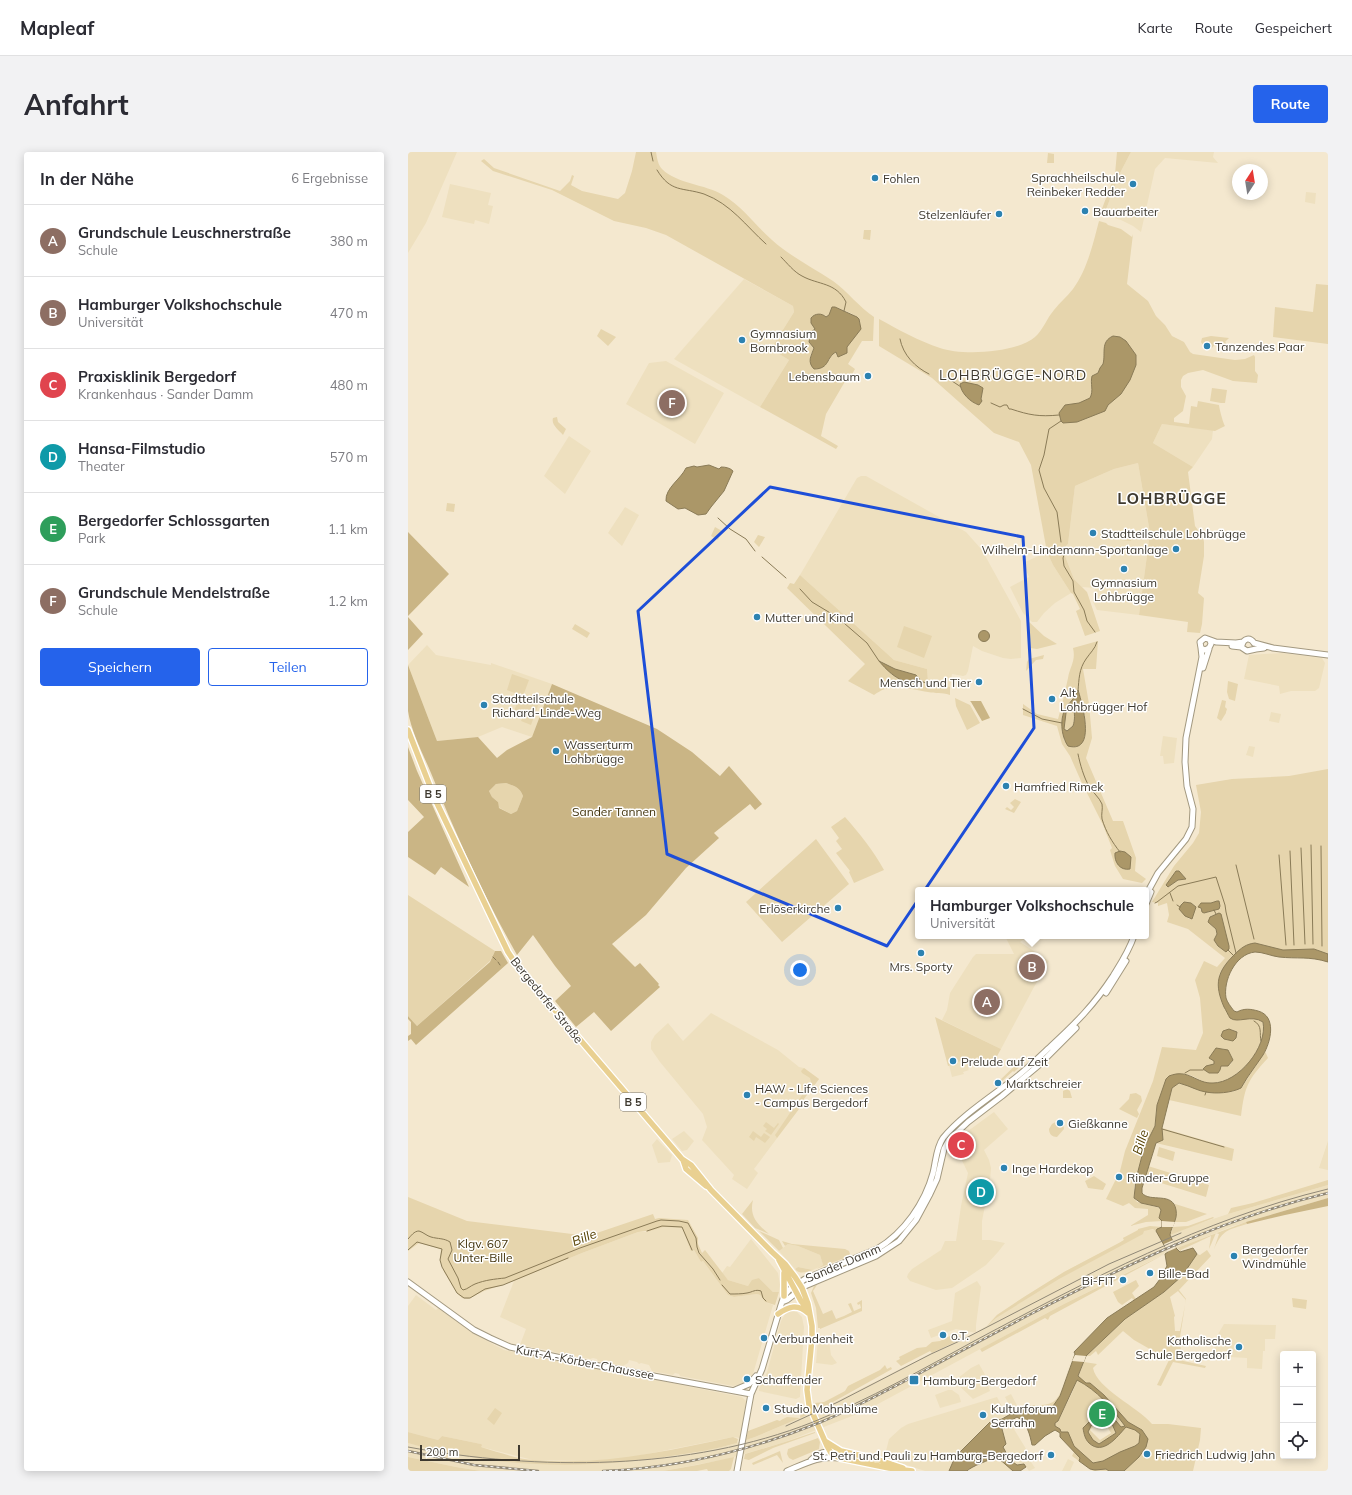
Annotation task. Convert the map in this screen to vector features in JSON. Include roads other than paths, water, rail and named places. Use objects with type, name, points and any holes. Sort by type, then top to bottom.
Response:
[{"type":"main road","points":[[1149,894],[1164,864],[1186,839],[1192,827],[1193,809],[1187,786],[1185,751],[1202,657],[1199,643],[1202,639],[1206,638],[1223,643],[1238,643],[1249,639],[1254,643],[1273,648]]},
{"type":"main road","points":[[1185,751],[1203,665],[1211,644],[1210,640]]},
{"type":"main road","points":[[1243,642],[1243,648]]},
{"type":"main road","points":[[1252,650],[1254,643]]},
{"type":"main road","points":[[1201,648],[1205,650],[1224,646],[1243,648],[1247,651],[1256,648],[1273,648],[1328,655]]},
{"type":"main road","name":"Bergedorfer Straße","points":[[408,730],[435,799],[511,957],[529,981],[682,1159],[691,1166],[711,1190],[778,1259],[785,1264],[796,1284],[796,1291],[801,1302],[810,1313]]},
{"type":"main road","points":[[1037,1063],[1091,1007],[1123,961],[1133,939]]},
{"type":"main road","points":[[964,1122],[1066,1039],[1103,997],[1125,964],[1136,939]]},
{"type":"main road","name":"Sander Damm","points":[[737,1471],[751,1394],[762,1369],[784,1296],[796,1284],[877,1249],[899,1232],[912,1217],[929,1185],[941,1142],[964,1122]]},
{"type":"main road","name":"Sander Damm","points":[[782,1302],[787,1300],[796,1291],[876,1256],[899,1241],[916,1220],[930,1194],[946,1144],[964,1122]]},
{"type":"main road","name":"Bergedorfer Straße","points":[[778,1259],[784,1271],[796,1284],[802,1288],[808,1304],[812,1338],[807,1387],[808,1398],[811,1411],[828,1449],[840,1458],[912,1471]]},
{"type":"main road","points":[[784,1271],[784,1296]]},
{"type":"main road","name":"Kurt-A.-Körber-Chaussee","points":[[408,1282],[474,1330],[510,1347],[594,1365],[751,1394]]},
{"type":"main road","points":[[778,1314],[786,1309],[795,1307],[810,1313]]},
{"type":"main road","points":[[732,1391],[741,1389],[749,1384],[762,1369]]},
{"type":"main road","points":[[787,1471],[822,1456],[828,1449]]},
{"type":"main road","name":"Bergedorfer Straße","points":[[828,1449],[876,1459],[912,1471]]},
{"type":"main road","points":[[812,1461],[829,1457],[840,1458]]},
{"type":"waterway","points":[[651,152],[653,161]]},
{"type":"waterway","points":[[657,170],[672,186],[714,198],[738,216],[766,244]]},
{"type":"waterway","points":[[781,257],[793,270],[799,274],[808,279],[832,287],[837,291],[846,302],[844,311]]},
{"type":"waterway","points":[[900,339],[910,360],[929,374]]},
{"type":"waterway","points":[[940,377],[949,379],[961,387]]},
{"type":"waterway","points":[[991,403],[1000,407],[1007,405],[1009,409],[1040,416],[1059,415]]},
{"type":"waterway","points":[[1061,421],[1049,429],[1044,455],[1039,470],[1044,488],[1057,512],[1061,542]]},
{"type":"waterway","points":[[718,518],[730,529],[746,539],[755,551]]},
{"type":"waterway","points":[[1064,547],[1064,566],[1073,581],[1074,592],[1084,610],[1087,621],[1095,632]]},
{"type":"waterway","points":[[762,557],[786,578]]},
{"type":"waterway","points":[[800,589],[812,602],[837,617],[867,643],[879,661]]},
{"type":"waterway","points":[[1078,691],[1082,667],[1097,642]]},
{"type":"waterway","points":[[921,681],[926,683]]},
{"type":"waterway","points":[[1023,709],[1042,719],[1062,723]]},
{"type":"waterway","points":[[1078,754],[1082,771],[1087,783],[1102,804],[1102,819],[1105,828],[1120,852]]},
{"type":"waterway","points":[[1311,845],[1313,944]]},
{"type":"waterway","points":[[1321,846],[1322,946]]},
{"type":"waterway","points":[[1301,848],[1305,944]]},
{"type":"waterway","points":[[1290,851],[1294,945]]},
{"type":"waterway","points":[[1279,855],[1286,945]]},
{"type":"waterway","points":[[1236,865],[1254,939]]},
{"type":"waterway","points":[[1155,903],[1178,886],[1216,877],[1225,905],[1236,953]]},
{"type":"waterway","points":[[1170,893],[1173,901]]},
{"type":"waterway","points":[[1214,910],[1216,914]]},
{"type":"waterway","points":[[1228,950],[1234,956]]},
{"type":"waterway","points":[[493,957],[496,960]]},
{"type":"waterway","points":[[1254,1021],[1260,1027],[1261,1041]]},
{"type":"waterway","points":[[1185,1073],[1190,1070],[1203,1070]]},
{"type":"waterway","points":[[1162,1129],[1224,1147]]},
{"type":"waterway","name":"Bille","points":[[408,1239],[414,1233],[419,1231],[434,1238],[443,1239],[450,1242],[452,1250],[448,1259],[463,1290],[475,1284],[505,1278],[580,1248],[657,1221],[679,1221],[688,1223],[696,1238],[699,1253],[713,1269],[720,1280]]},
{"type":"waterway","points":[[647,1231],[662,1226],[682,1227],[692,1250]]},
{"type":"waterway","points":[[408,1250],[417,1242],[442,1249],[440,1260],[442,1267],[457,1293],[464,1298],[470,1298],[485,1289],[503,1285],[568,1258]]},
{"type":"waterway","name":"Bille","points":[[722,1285],[730,1294],[745,1293],[757,1290],[761,1291],[763,1298],[766,1301]]},
{"type":"tram line","points":[[408,1447],[457,1455],[508,1460],[560,1463],[613,1462],[665,1458],[716,1450],[766,1438],[813,1422],[855,1404],[1061,1295],[1148,1253],[1191,1234],[1236,1217],[1328,1189]]},
{"type":"tram line","points":[[786,1426],[838,1402],[931,1354],[964,1339],[1109,1264],[1181,1233]]},
{"type":"railway","points":[[603,1471],[687,1462],[741,1449],[795,1432],[865,1402],[1027,1316],[1137,1262],[1211,1230],[1249,1216],[1328,1193]]},
{"type":"railway","points":[[408,1451],[474,1465],[538,1471]]},
{"type":"place","name":"Fohlen","points":[[875,178]]},
{"type":"place","name":"Sprachheilschule Reinbeker Redder","points":[[1133,184]]},
{"type":"place","name":"Bauarbeiter","points":[[1085,211]]},
{"type":"place","name":"Stelzenläufer","points":[[999,214]]},
{"type":"place","name":"Gymnasium Bornbrook","points":[[742,340]]},
{"type":"place","name":"Tanzendes Paar","points":[[1207,346]]},
{"type":"place","name":"Lebensbaum","points":[[868,376]]},
{"type":"place","name":"Grundschule Mendelstraße","points":[[672,403]]},
{"type":"place","name":"Stadtteilschule Lohbrügge","points":[[1093,533]]},
{"type":"place","name":"Wilhelm-Lindemann-Sportanlage","points":[[1176,549]]},
{"type":"place","name":"Gymnasium Lohbrügge","points":[[1124,569]]},
{"type":"place","name":"Mutter und Kind","points":[[757,617]]},
{"type":"place","name":"Mensch und Tier","points":[[979,682]]},
{"type":"place","name":"Alt Lohbrügger Hof","points":[[1052,699]]},
{"type":"place","name":"Stadtteilschule Richard-Linde-Weg","points":[[484,705]]},
{"type":"place","name":"Wasserturm Lohbrügge","points":[[556,751]]},
{"type":"place","name":"Hamfried Rimek","points":[[1006,786]]},
{"type":"place","name":"Erlöserkirche","points":[[838,908]]},
{"type":"place","name":"Mrs. Sporty","points":[[921,953]]},
{"type":"place","name":"Hamburger Volkshochschule","points":[[1032,967]]},
{"type":"place","name":"Grundschule Leuschnerstraße","points":[[987,1002]]},
{"type":"place","name":"Prelude auf Zeit","points":[[953,1061]]},
{"type":"place","name":"Marktschreier","points":[[998,1083]]},
{"type":"place","name":"HAW - Life Sciences - Campus Bergedorf","points":[[747,1095]]},
{"type":"place","name":"Gießkanne","points":[[1060,1123]]},
{"type":"place","name":"Praxisklinik Bergedorf","points":[[961,1145]]},
{"type":"place","name":"Inge Hardekop","points":[[1004,1168]]},
{"type":"place","name":"Rinder-Gruppe","points":[[1119,1177]]},
{"type":"place","name":"Hansa-Filmstudio","points":[[981,1192]]},
{"type":"place","name":"Bergedorfer Windmühle","points":[[1234,1256]]},
{"type":"place","name":"Bille-Bad","points":[[1150,1273]]},
{"type":"place","name":"Bi-FIT","points":[[1123,1280]]},
{"type":"place","name":"o.T.","points":[[943,1335]]},
{"type":"place","name":"Verbundenheit","points":[[764,1338]]},
{"type":"place","name":"Katholische Schule Bergedorf","points":[[1239,1347]]},
{"type":"place","name":"Schaffender","points":[[747,1379]]},
{"type":"place","name":"Hamburg-Bergedorf","points":[[914,1380]]},
{"type":"place","name":"Studio Mohnblume","points":[[766,1408]]},
{"type":"place","name":"Bergedorfer Schlossgarten","points":[[1102,1414]]},
{"type":"place","name":"Kulturforum Serrahn","points":[[983,1415]]},
{"type":"place","name":"Friedrich Ludwig Jahn","points":[[1147,1454]]},
{"type":"place","name":"St. Petri und Pauli zu Hamburg-Bergedorf","points":[[1051,1455]]},
{"type":"district","name":"LOHBRÜGGE-NORD","points":[[1013,375]]},
{"type":"district","name":"LOHBRÜGGE","points":[[1172,498]]},
{"type":"park label","name":"Sander Tannen","points":[[614,811]]},
{"type":"park label","name":"Klgv. 607 Unter-Bille","points":[[483,1250]]}]
